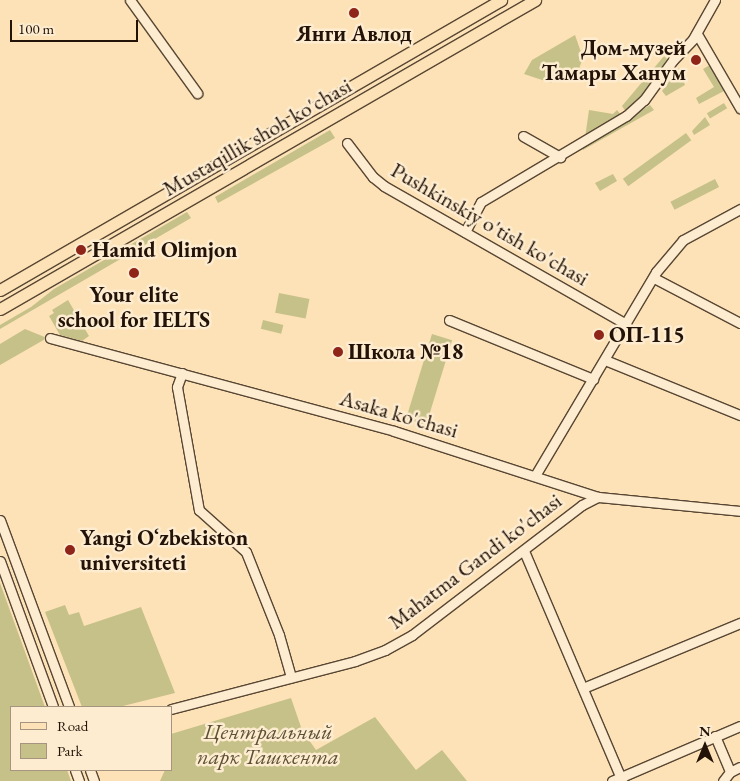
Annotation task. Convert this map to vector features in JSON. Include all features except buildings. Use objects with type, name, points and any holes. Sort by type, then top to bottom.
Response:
[{"type":"main road","name":"Mustaqillik shoh ko'chasi","points":[[0,290],[500,0]]},
{"type":"main road","name":"Mustaqillik shoh ko'chasi","points":[[0,309],[535,0]]},
{"type":"street","points":[[130,0],[154,30],[197,92]]},
{"type":"street","points":[[465,232],[482,202],[626,116],[644,100],[697,34],[714,0]]},
{"type":"street","points":[[697,34],[740,108]]},
{"type":"street","points":[[523,136],[560,156]]},
{"type":"street","name":"Pushkinskiy o'tish ko'chasi","points":[[347,143],[373,177],[384,186],[626,324]]},
{"type":"street","points":[[536,474],[654,278],[683,240],[740,209]]},
{"type":"street","points":[[654,278],[740,323]]},
{"type":"street","points":[[449,320],[593,379]]},
{"type":"street","name":"Asaka ko'chasi","points":[[50,338],[182,373],[536,474],[598,496],[740,512]]},
{"type":"street","points":[[605,360],[740,415]]},
{"type":"street","points":[[182,373],[177,387],[199,510],[246,552],[279,635],[291,677]]},
{"type":"street","name":"Mahatma Gandi ko'chasi","points":[[172,709],[355,661],[385,650],[412,635],[582,505],[598,496]]},
{"type":"street","points":[[0,520],[69,706]]},
{"type":"street","points":[[524,551],[583,688],[618,780],[740,726]]},
{"type":"street","points":[[0,561],[53,706]]},
{"type":"street","points":[[583,688],[740,623]]},
{"type":"street","points":[[715,736],[730,772]]},
{"type":"street","points":[[723,781],[730,772],[740,767]]},
{"type":"green space","points":[[575,35],[583,58],[577,74],[561,76],[551,83],[524,74],[532,60]]},
{"type":"green space","points":[[664,56],[667,59],[637,105],[626,112],[622,106]]},
{"type":"green space","points":[[710,65],[724,91],[699,104],[696,98],[714,87],[703,69]]},
{"type":"green space","points":[[679,68],[685,85],[666,96],[662,91]]},
{"type":"green space","points":[[724,103],[727,108],[710,118],[707,113]]},
{"type":"green space","points":[[650,105],[654,110],[583,150],[582,148]]},
{"type":"green space","points":[[589,110],[613,114],[617,110],[622,116],[585,138]]},
{"type":"green space","points":[[705,117],[710,125],[694,135],[692,131]]},
{"type":"green space","points":[[330,130],[335,138],[218,203],[215,197]]},
{"type":"green space","points":[[686,133],[691,140],[628,186],[623,179]]},
{"type":"green space","points":[[613,174],[617,181],[600,191],[595,183]]},
{"type":"green space","points":[[715,179],[719,187],[675,210],[670,202]]},
{"type":"green space","points":[[187,212],[191,218],[0,329],[0,325],[31,307],[54,289]]},
{"type":"green space","points":[[279,293],[309,299],[306,319],[275,313]]},
{"type":"green space","points":[[68,300],[89,336],[82,341],[60,335],[49,316],[54,313],[52,310]]},
{"type":"green space","points":[[263,320],[283,325],[281,334],[261,329]]},
{"type":"green space","points":[[25,329],[47,338],[0,365],[0,344]]},
{"type":"green space","points":[[432,334],[452,340],[426,425],[406,419]]},
{"type":"green space","points":[[0,583],[45,706],[10,706],[10,771],[67,771],[71,781],[0,781]]},
{"type":"green space","points":[[65,605],[69,615],[79,612],[84,626],[141,607],[175,693],[123,706],[82,706],[45,612]]},
{"type":"green space","name":"Центральный парк Ташкента","points":[[291,698],[302,730],[316,750],[375,717],[416,770],[442,750],[467,781],[160,781],[165,771],[172,771],[172,734]]},
{"type":"place","name":"Янги Авлод","points":[[354,13]]},
{"type":"place","name":"Дом-музей Тамары Ханум","points":[[696,60]]},
{"type":"place","name":"Hamid Olimjon","points":[[81,250]]},
{"type":"place","name":"Your elite school for IELTS","points":[[134,273]]},
{"type":"place","name":"ОП-115","points":[[599,335]]},
{"type":"place","name":"Школа №18","points":[[338,352]]},
{"type":"place","name":"Yangi Oʻzbekiston universiteti","points":[[70,550]]}]
